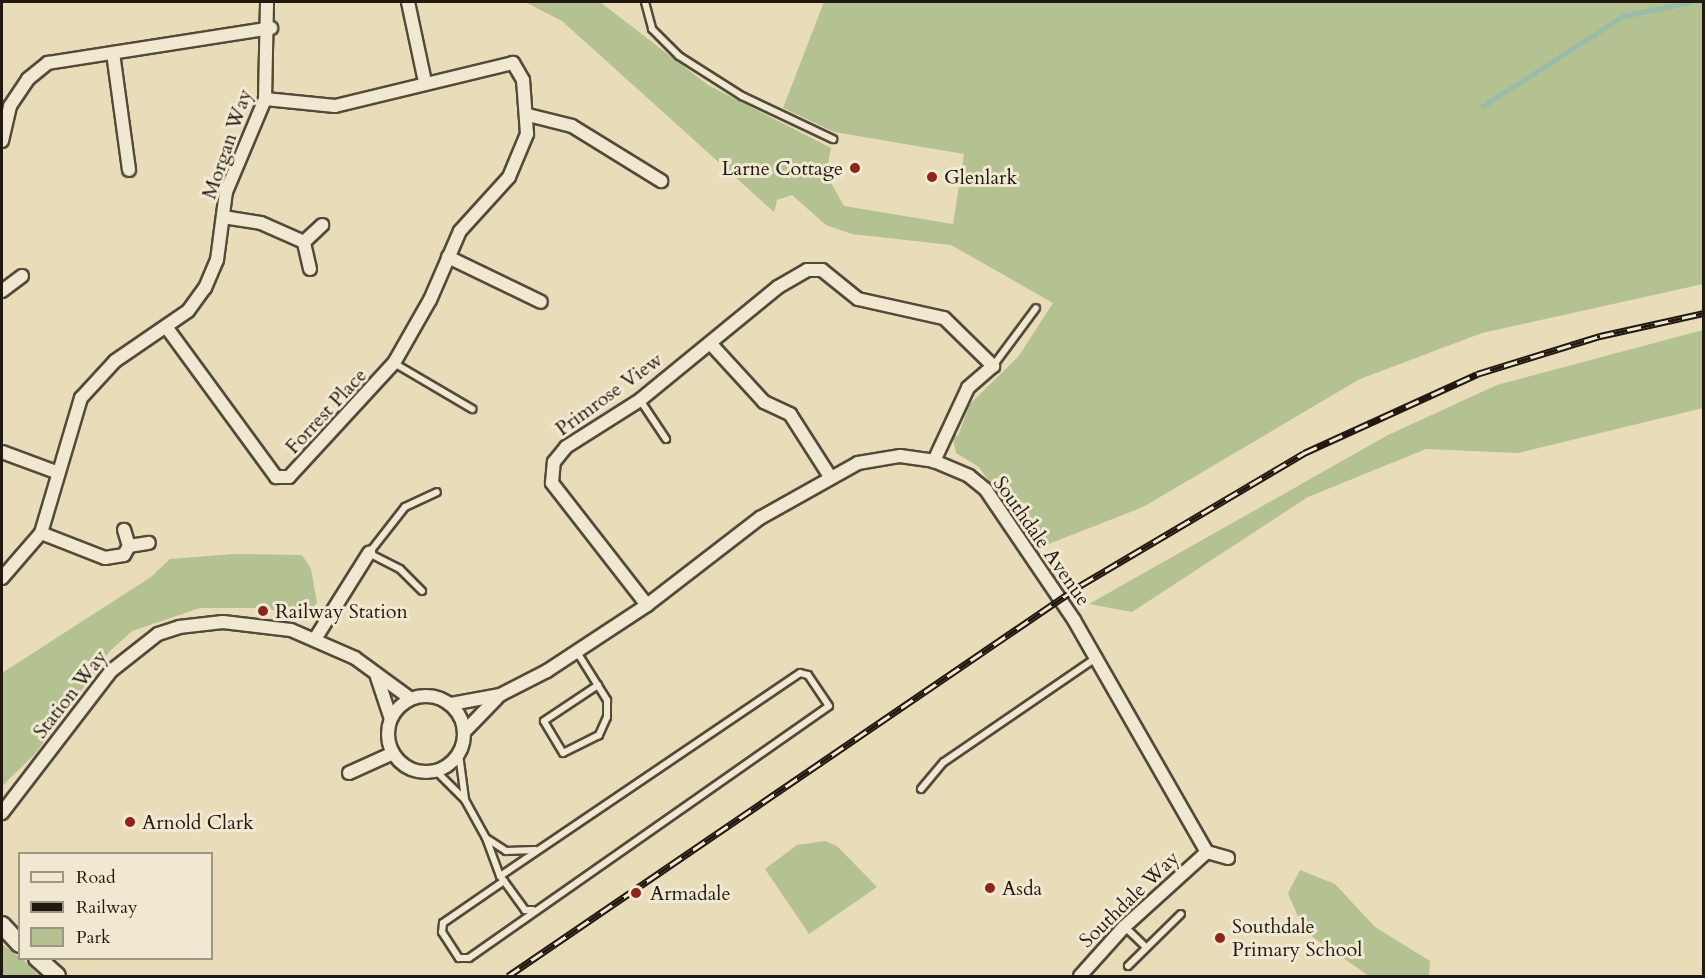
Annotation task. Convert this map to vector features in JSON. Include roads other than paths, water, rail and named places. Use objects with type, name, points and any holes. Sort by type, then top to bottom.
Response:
[{"type":"main road","points":[[39,960],[57,976]]},
{"type":"street","name":"Morgan Way","points":[[2,578],[41,533],[56,472],[81,398],[115,361],[167,328],[205,288],[217,260],[226,192],[265,99],[270,28],[267,2]]},
{"type":"street","points":[[408,2],[425,82]]},
{"type":"street","points":[[2,141],[10,106],[35,74],[48,63],[270,28]]},
{"type":"street","points":[[113,53],[129,170]]},
{"type":"street","name":"Forrest Place","points":[[167,328],[191,367],[283,479],[304,464],[394,363],[470,217],[509,177],[525,142],[528,115],[521,68],[513,63],[425,82],[335,106],[265,99]]},
{"type":"street","points":[[528,115],[572,126],[661,181]]},
{"type":"street","points":[[223,217],[261,223],[304,242]]},
{"type":"street","points":[[304,242],[322,225]]},
{"type":"street","points":[[304,242],[310,268]]},
{"type":"street","points":[[448,257],[541,302]]},
{"type":"street","name":"Primrose View","points":[[647,605],[552,483],[554,462],[566,447],[640,400],[778,287],[807,270],[822,270],[858,299],[945,318],[993,366]]},
{"type":"street","points":[[2,291],[22,276]]},
{"type":"street","points":[[710,343],[764,402],[790,414],[831,478]]},
{"type":"street","points":[[934,461],[968,388],[993,366]]},
{"type":"street","points":[[2,452],[56,472]]},
{"type":"street","name":"Southdale Avenue","points":[[465,731],[500,695],[577,652],[647,605],[760,518],[858,463],[900,456],[934,461],[969,476],[986,490],[1096,658],[1207,852]]},
{"type":"street","points":[[41,533],[105,558],[124,555],[129,546],[124,530]]},
{"type":"street","points":[[129,546],[149,543]]},
{"type":"street","points":[[315,639],[369,553]]},
{"type":"street","name":"Station Way","points":[[2,813],[6,802],[111,671],[158,634],[201,622],[223,622],[315,639],[355,658],[376,676],[411,699]]},
{"type":"street","points":[[376,676],[391,719],[393,753],[416,771],[436,771],[459,754],[465,731],[451,704],[432,696],[411,699],[391,719]]},
{"type":"street","name":"Southdale Avenue","points":[[451,704],[500,695]]},
{"type":"street","points":[[349,773],[393,753]]},
{"type":"street","points":[[1207,852],[1228,858]]},
{"type":"street","name":"Southdale Way","points":[[1080,976],[1124,927],[1207,852]]},
{"type":"lane","points":[[645,2],[652,29],[679,56],[742,96],[833,139]]},
{"type":"lane","points":[[993,366],[1036,308]]},
{"type":"lane","points":[[394,363],[472,409]]},
{"type":"lane","points":[[640,400],[666,440]]},
{"type":"lane","points":[[422,591],[400,569],[369,553],[405,507],[437,492]]},
{"type":"lane","points":[[577,652],[607,700],[599,735],[563,753],[544,721],[598,686]]},
{"type":"lane","points":[[921,789],[944,762],[1096,658]]},
{"type":"lane","points":[[800,673],[808,675],[829,706],[533,910],[469,958],[459,957],[442,932],[443,923],[502,878],[539,849],[800,673]]},
{"type":"lane","points":[[459,754],[465,800]]},
{"type":"lane","points":[[436,771],[465,800],[486,838],[502,878],[525,910],[533,910]]},
{"type":"lane","points":[[486,838],[506,851],[539,849]]},
{"type":"lane","points":[[1128,966],[1181,914]]},
{"type":"lane","points":[[1124,927],[1146,947]]},
{"type":"waterway","points":[[1483,106],[1623,16],[1690,2]]},
{"type":"railway","points":[[508,976],[1081,585],[1304,453],[1477,374],[1600,336],[1704,313]]},
{"type":"place","name":"Larne Cottage","points":[[855,168]]},
{"type":"place","name":"Glenlark","points":[[932,177]]},
{"type":"place","name":"Railway Station","points":[[263,611]]},
{"type":"place","name":"Arnold Clark","points":[[130,822]]},
{"type":"place","name":"Asda","points":[[990,888]]},
{"type":"place","name":"Armadale","points":[[636,893]]},
{"type":"place","name":"Southdale Primary School","points":[[1220,938]]}]
